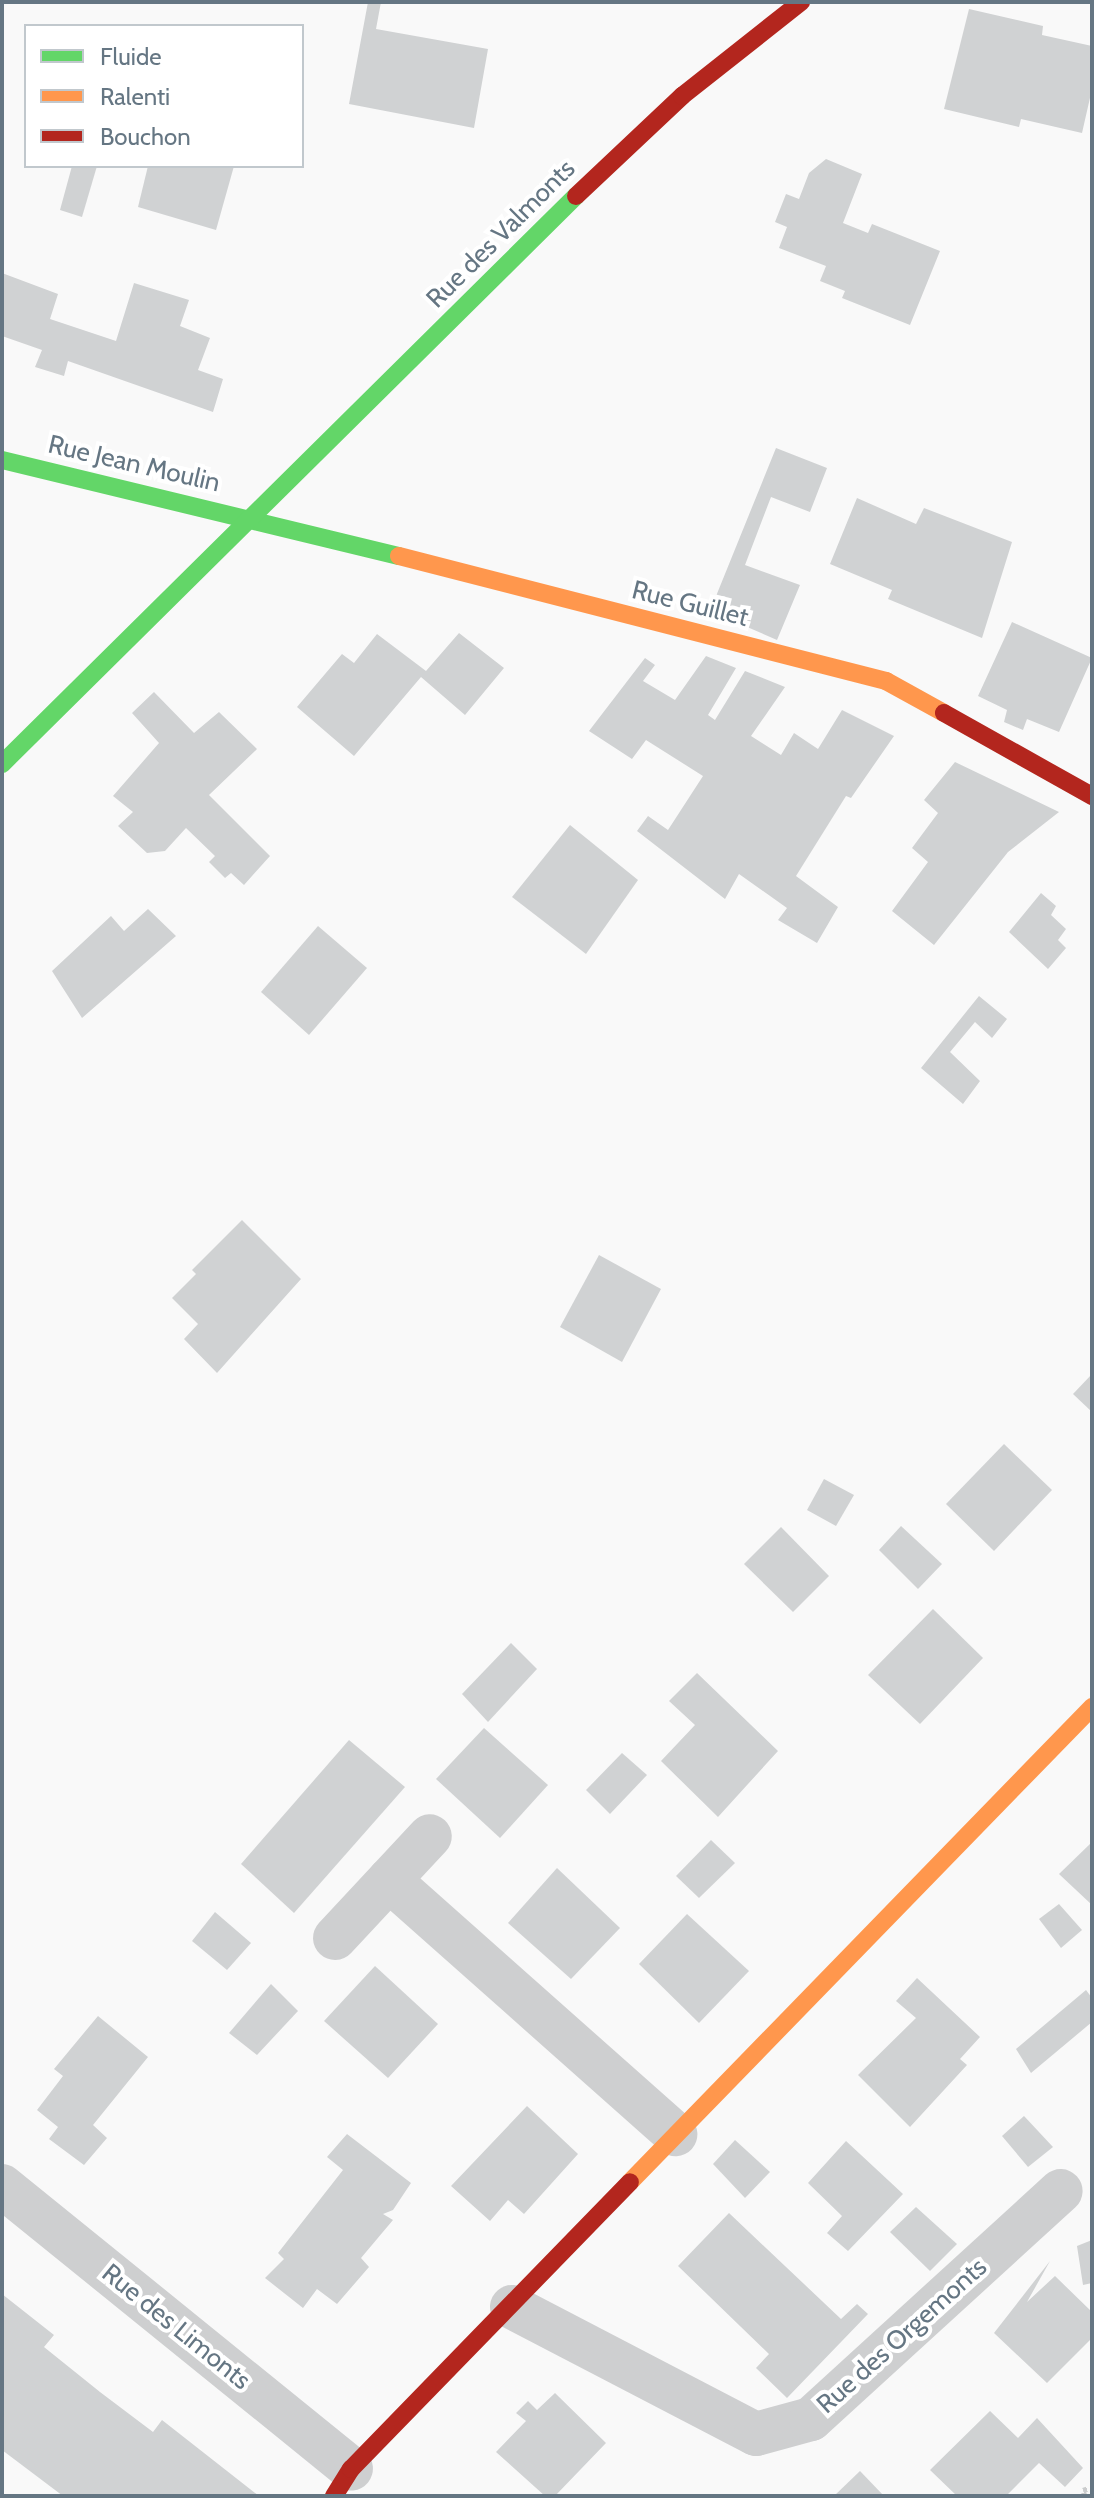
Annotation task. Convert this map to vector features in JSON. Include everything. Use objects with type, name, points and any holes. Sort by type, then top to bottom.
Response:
[{"type":"street","name":"Rue des Valmonts","points":[[2,764],[608,164],[682,96],[801,2]]},
{"type":"street","name":"Rue Jean Moulin","points":[[2,460],[253,518]]},
{"type":"street","name":"Rue Guillet","points":[[253,518],[886,681],[1092,796]]},
{"type":"street","points":[[342,2482],[675,2134],[1092,1707]]},
{"type":"street","points":[[335,1938],[430,1836]]},
{"type":"street","points":[[389,1880],[675,2134]]},
{"type":"street","name":"Rue des Limonts","points":[[2,2186],[342,2482]]},
{"type":"street","name":"Rue des Orgemonts","points":[[512,2307],[756,2434],[811,2419],[1061,2191]]},
{"type":"path","points":[[1085,2496],[1083,2490],[1092,2487]]},
{"type":"building","points":[[368,2],[381,2],[376,29],[488,49],[474,128],[349,104]]},
{"type":"building","points":[[969,9],[1043,26],[1042,35],[1092,46],[1092,89],[1082,133],[1021,119],[1019,127],[944,109]]},
{"type":"building","points":[[826,159],[862,174],[843,223],[868,233],[872,224],[940,251],[910,325],[842,298],[845,291],[820,281],[826,266],[779,248],[787,227],[775,222],[786,194],[799,199],[809,173]]},
{"type":"building","points":[[71,168],[96,168],[82,217],[60,210]]},
{"type":"building","points":[[148,168],[233,168],[216,230],[138,207]]},
{"type":"building","points":[[2,273],[58,294],[50,319],[116,341],[134,283],[189,300],[180,326],[210,338],[198,370],[223,379],[213,412],[68,361],[64,376],[35,367],[42,350],[2,336]]},
{"type":"building","points":[[776,448],[827,468],[810,512],[771,497],[745,565],[800,585],[777,640],[710,611]]},
{"type":"building","points":[[857,498],[916,524],[924,508],[1012,542],[982,638],[888,599],[892,590],[830,564]]},
{"type":"building","points":[[1012,622],[1092,658],[1059,732],[1027,719],[1023,730],[1004,722],[1007,710],[978,696]]},
{"type":"building","points":[[459,633],[504,668],[465,715],[421,677],[354,756],[297,707],[342,654],[354,663],[377,634],[426,671]]},
{"type":"building","points":[[706,656],[736,668],[708,715],[715,720],[745,671],[785,687],[751,736],[781,755],[794,733],[818,749],[842,710],[894,736],[851,798],[846,796],[796,876],[838,907],[817,943],[778,920],[787,908],[739,874],[725,899],[637,831],[648,816],[668,830],[703,776],[646,740],[632,759],[589,731],[645,658],[655,665],[643,681],[675,700]]},
{"type":"building","points":[[154,692],[194,733],[219,712],[257,749],[209,795],[270,856],[244,885],[231,873],[225,878],[209,862],[215,856],[186,828],[165,851],[147,853],[118,826],[133,812],[113,796],[159,743],[132,713]]},
{"type":"building","points":[[955,762],[1059,812],[1008,852],[934,945],[892,911],[928,862],[912,848],[938,813],[924,800]]},
{"type":"building","points":[[570,825],[638,880],[586,954],[512,897]]},
{"type":"building","points":[[1041,893],[1056,906],[1051,915],[1066,929],[1058,940],[1066,948],[1048,969],[1009,932]]},
{"type":"building","points":[[148,909],[176,936],[82,1018],[52,971],[111,916],[124,931]]},
{"type":"building","points":[[318,926],[367,968],[309,1035],[261,992]]},
{"type":"building","points":[[979,996],[1007,1019],[992,1038],[975,1022],[950,1052],[980,1081],[963,1104],[921,1068]]},
{"type":"building","points":[[242,1220],[301,1279],[217,1373],[184,1339],[198,1324],[172,1298],[196,1274],[192,1270]]},
{"type":"building","points":[[599,1255],[661,1289],[622,1362],[560,1327]]},
{"type":"building","points":[[1092,1374],[1092,1412],[1073,1394]]},
{"type":"building","points":[[1004,1444],[1052,1490],[994,1551],[946,1504]]},
{"type":"building","points":[[824,1479],[854,1495],[836,1526],[807,1510]]},
{"type":"building","points":[[901,1526],[942,1564],[918,1589],[879,1550]]},
{"type":"building","points":[[781,1527],[829,1576],[793,1612],[744,1564]]},
{"type":"building","points":[[933,1609],[983,1658],[920,1724],[868,1675]]},
{"type":"building","points":[[511,1643],[537,1669],[488,1722],[462,1694]]},
{"type":"building","points":[[697,1673],[778,1751],[718,1817],[661,1761],[695,1725],[669,1701]]},
{"type":"building","points":[[484,1728],[548,1785],[500,1838],[436,1779]]},
{"type":"building","points":[[349,1740],[405,1787],[294,1913],[241,1864]]},
{"type":"building","points":[[622,1753],[647,1775],[610,1814],[586,1790]]},
{"type":"building","points":[[711,1840],[735,1863],[699,1898],[676,1876]]},
{"type":"building","points":[[1092,1842],[1092,1905],[1059,1874]]},
{"type":"building","points":[[557,1868],[620,1928],[571,1979],[508,1923]]},
{"type":"building","points":[[1059,1904],[1082,1930],[1061,1948],[1039,1919]]},
{"type":"building","points":[[215,1912],[251,1943],[227,1970],[192,1941]]},
{"type":"building","points":[[687,1914],[749,1971],[699,2023],[639,1964]]},
{"type":"building","points":[[375,1966],[438,2024],[388,2078],[324,2021]]},
{"type":"building","points":[[917,1978],[980,2037],[960,2059],[967,2065],[910,2127],[858,2075],[916,2018],[896,2001]]},
{"type":"building","points":[[271,1984],[298,2011],[257,2055],[229,2033]]},
{"type":"building","points":[[1086,1990],[1092,1998],[1092,2022],[1031,2073],[1016,2049]]},
{"type":"building","points":[[98,2016],[148,2057],[93,2125],[107,2138],[84,2165],[49,2139],[58,2127],[37,2110],[63,2076],[54,2069]]},
{"type":"building","points":[[527,2106],[578,2154],[524,2214],[508,2200],[490,2221],[451,2186]]},
{"type":"building","points":[[1024,2116],[1053,2147],[1028,2167],[1002,2136]]},
{"type":"building","points":[[347,2134],[411,2183],[393,2210],[383,2214],[393,2220],[361,2258],[369,2267],[337,2304],[317,2289],[303,2308],[265,2278],[284,2259],[278,2253],[343,2170],[327,2157]]},
{"type":"building","points":[[735,2140],[770,2172],[745,2198],[713,2164]]},
{"type":"building","points":[[846,2141],[903,2194],[848,2251],[827,2233],[842,2216],[808,2183]]},
{"type":"building","points":[[916,2207],[957,2244],[930,2271],[890,2232]]},
{"type":"building","points":[[729,2213],[841,2319],[857,2304],[868,2314],[787,2398],[756,2368],[769,2354],[678,2266]]},
{"type":"building","points":[[1092,2240],[1092,2283],[1083,2285],[1077,2246]]},
{"type":"building","points":[[1050,2261],[1027,2302],[1055,2276],[1092,2312],[1092,2338],[1047,2383],[994,2333]]},
{"type":"building","points":[[2,2294],[54,2335],[44,2347],[100,2392],[153,2432],[162,2420],[259,2496],[63,2496],[2,2450]]},
{"type":"building","points":[[555,2393],[606,2443],[555,2496],[545,2496],[496,2452],[526,2421],[516,2413],[528,2401],[537,2410]]},
{"type":"building","points":[[990,2411],[1018,2438],[1037,2418],[1083,2468],[1065,2487],[1039,2463],[1006,2496],[957,2496],[930,2470]]},
{"type":"building","points":[[860,2471],[884,2496],[834,2496]]},
{"type":"traffic: fast","points":[[2,764],[576,196]]},
{"type":"traffic: fast","points":[[2,460],[399,556]]},
{"type":"traffic: slow","points":[[399,556],[886,681],[944,713]]},
{"type":"traffic: slow","points":[[630,2182],[1092,1707]]},
{"type":"traffic: jam","points":[[576,196],[682,96],[801,2]]},
{"type":"traffic: jam","points":[[944,713],[1092,796]]},
{"type":"traffic: jam","points":[[334,2496],[351,2469],[630,2182]]}]
